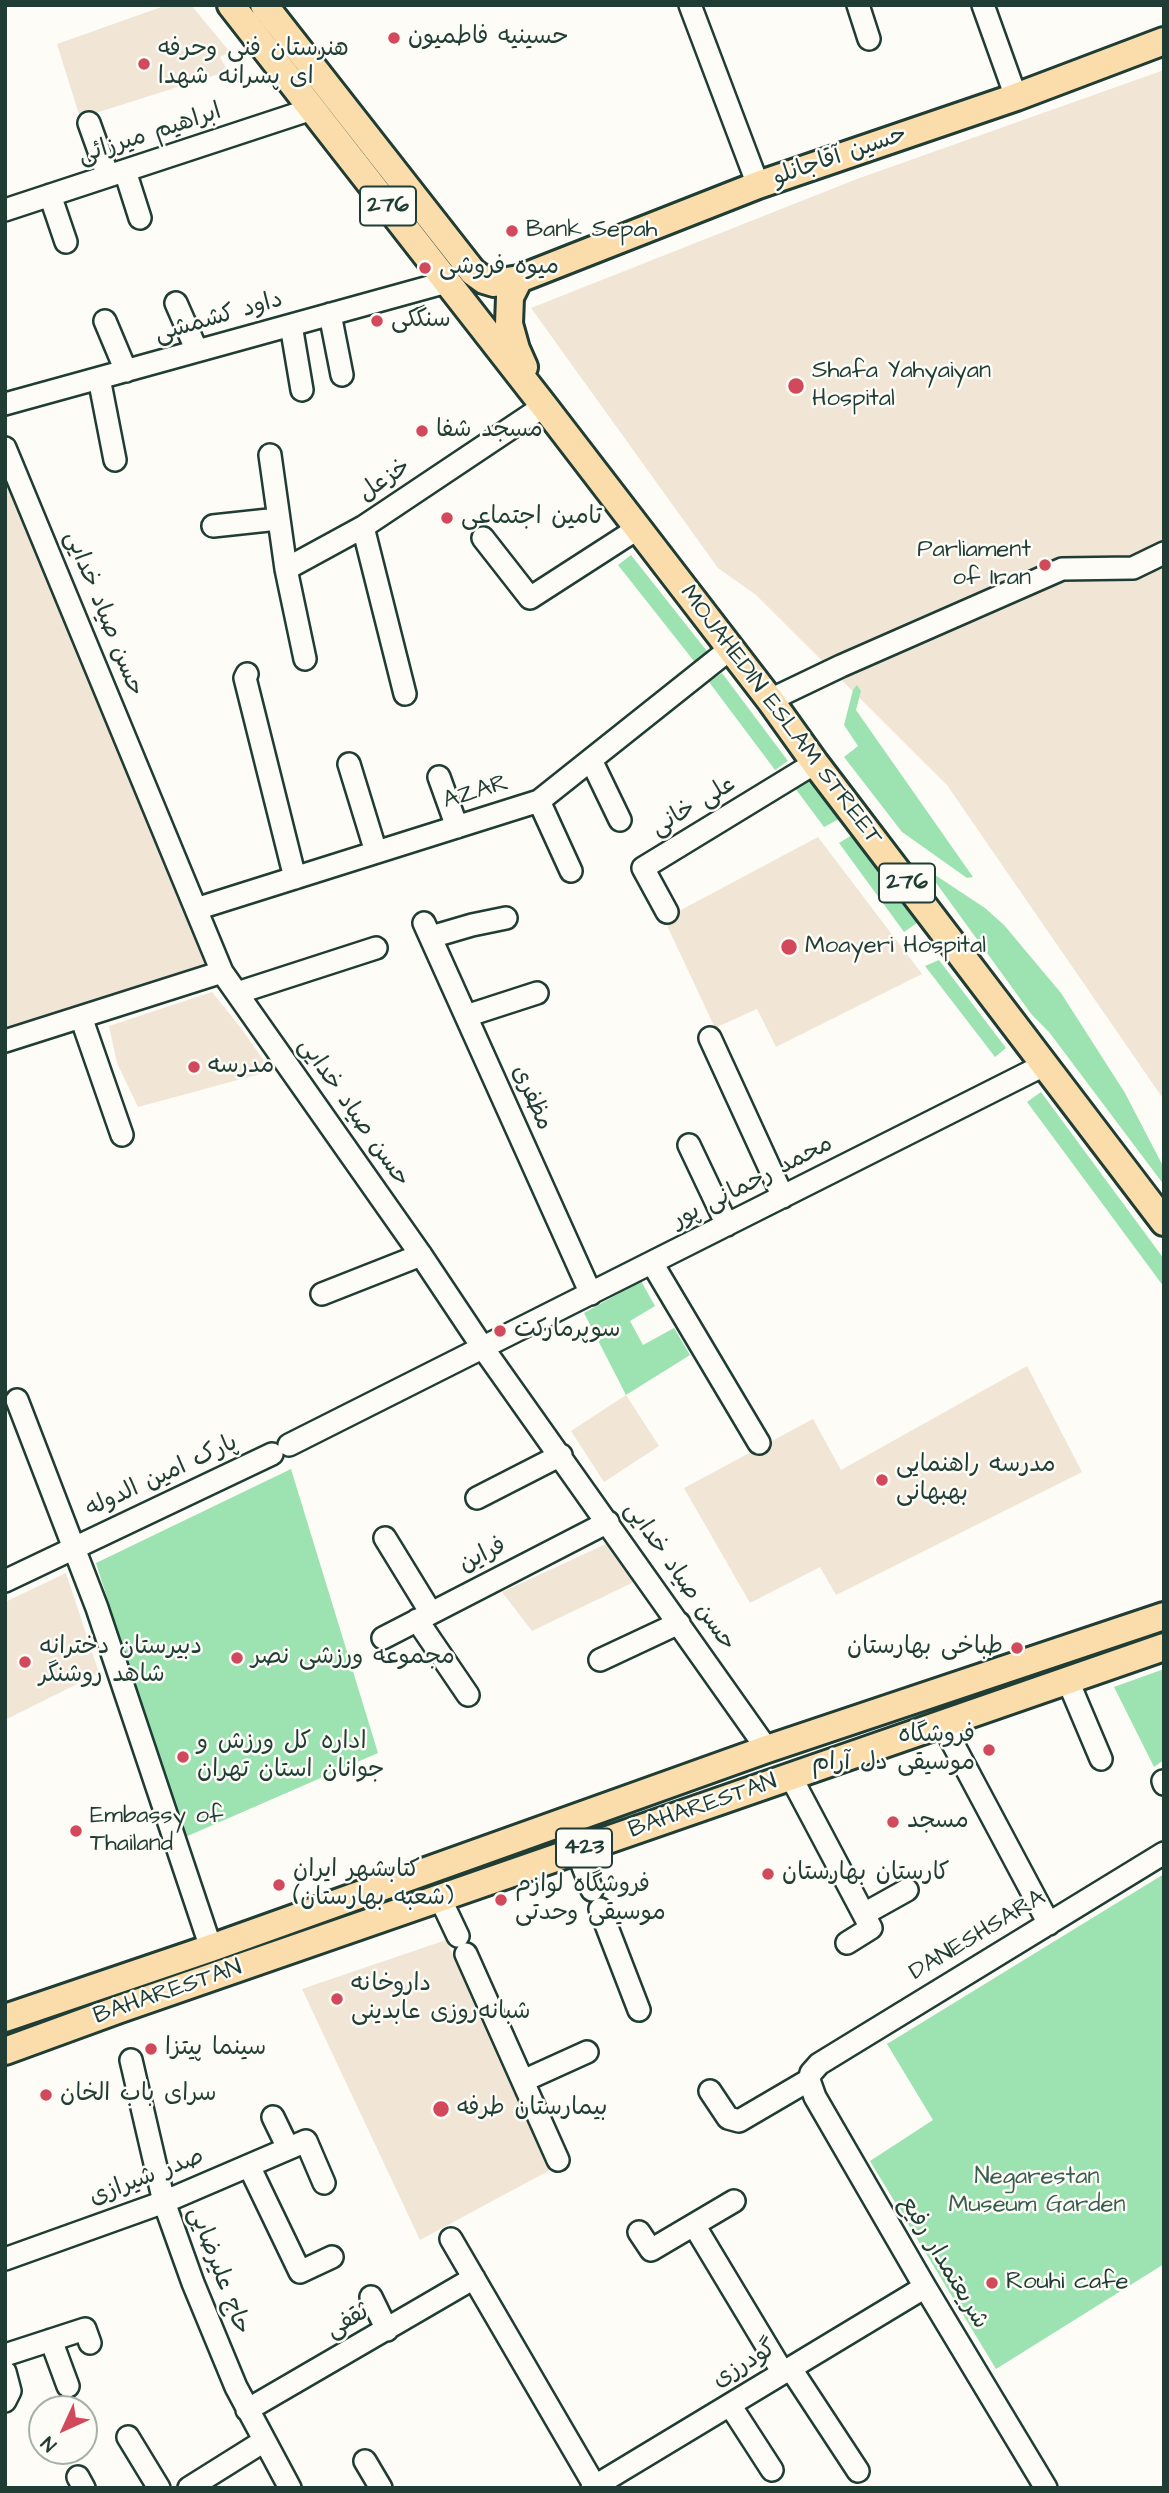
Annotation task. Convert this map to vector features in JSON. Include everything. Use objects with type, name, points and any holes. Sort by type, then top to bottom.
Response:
[{"type":"main road","name":"276","points":[[231,5],[637,529]]},
{"type":"main road","name":"حسین آقاجانلو","points":[[264,5],[473,272],[494,283],[519,279],[758,186],[1016,97],[1164,41]]},
{"type":"main road","points":[[519,279],[510,297],[509,324],[516,349],[544,406]]},
{"type":"main road","name":"MOJAHEDIN ESLAM STREET","points":[[637,529],[770,700],[815,764],[1164,1222]]},
{"type":"main road","name":"BAHARESTAN","points":[[5,2018],[211,1948],[767,1749],[1164,1616]]},
{"type":"main road","name":"BAHARESTAN","points":[[5,2051],[132,2004],[1164,1647]]},
{"type":"street","points":[[858,5],[869,39]]},
{"type":"street","points":[[983,5],[1016,97]]},
{"type":"street","points":[[692,6],[758,186]]},
{"type":"street","name":"ابراهیم میرزائی","points":[[5,210],[312,109]]},
{"type":"street","points":[[89,123],[140,218]]},
{"type":"street","points":[[50,195],[66,242]]},
{"type":"street","name":"داود کشمشی","points":[[5,404],[447,282]]},
{"type":"street","points":[[176,303],[197,351]]},
{"type":"street","points":[[330,314],[342,375]]},
{"type":"street","points":[[105,321],[126,371]]},
{"type":"street","points":[[291,325],[302,390]]},
{"type":"street","points":[[99,378],[115,460]]},
{"type":"street","name":"خزعل","points":[[286,569],[363,527],[544,406]]},
{"type":"street","name":"حسن صیاد خدایی","points":[[5,448],[222,972],[483,1348],[767,1749]]},
{"type":"street","points":[[270,455],[286,569],[304,659]]},
{"type":"street","points":[[214,526],[278,519]]},
{"type":"street","points":[[363,527],[405,694]]},
{"type":"street","points":[[483,538],[530,598],[637,529]]},
{"type":"street","points":[[770,700],[1062,569],[1133,568],[1164,553]]},
{"type":"street","name":"AZAR","points":[[196,909],[539,801],[730,649]]},
{"type":"street","points":[[247,674],[245,678],[295,878]]},
{"type":"street","points":[[591,760],[620,820]]},
{"type":"street","points":[[349,764],[376,852]]},
{"type":"street","name":"علی خانی","points":[[667,912],[643,868],[815,764]]},
{"type":"street","points":[[439,777],[457,827]]},
{"type":"street","points":[[539,801],[571,870]]},
{"type":"street","name":"مظفری","points":[[506,918],[428,930],[591,1294]]},
{"type":"street","points":[[237,993],[376,948]]},
{"type":"street","points":[[5,1041],[222,972]]},
{"type":"street","points":[[466,1016],[537,993]]},
{"type":"street","points":[[80,1017],[122,1135]]},
{"type":"street","points":[[710,1038],[783,1197]]},
{"type":"street","name":"محمد رحمانی پور","points":[[483,1348],[1046,1064]]},
{"type":"street","points":[[690,1144],[727,1225]]},
{"type":"street","points":[[322,1294],[421,1255]]},
{"type":"street","points":[[652,1263],[759,1444]]},
{"type":"street","name":"پارک امین الدوله","points":[[5,1581],[281,1449],[483,1348]]},
{"type":"street","points":[[17,1400],[97,1608],[211,1948]]},
{"type":"street","points":[[477,1498],[561,1455]]},
{"type":"street","name":"فراین","points":[[383,1638],[608,1522]]},
{"type":"street","points":[[385,1538],[424,1617],[468,1695]]},
{"type":"street","points":[[600,1660],[679,1623]]},
{"type":"street","points":[[1068,1681],[1101,1759]]},
{"type":"street","points":[[943,1725],[1049,1924]]},
{"type":"street","points":[[791,1777],[871,1928],[847,1943]]},
{"type":"street","points":[[577,1851],[639,2010]]},
{"type":"street","name":"DANESHSARA","points":[[710,2091],[729,2118],[739,2121],[1164,1853]]},
{"type":"street","points":[[864,1914],[907,1890]]},
{"type":"street","points":[[440,1898],[558,2160]]},
{"type":"street","points":[[523,2081],[587,2052]]},
{"type":"street","name":"حاج علیرضایی","points":[[131,2060],[164,2202],[212,2334],[247,2410],[290,2488]]},
{"type":"street","name":"شریعتمدار رفیع","points":[[814,2072],[815,2097],[1046,2488]]},
{"type":"street","points":[[273,2118],[297,2145],[324,2183]]},
{"type":"street","name":"صدر شیرازی","points":[[5,2259],[164,2202],[297,2145]]},
{"type":"street","points":[[249,2166],[300,2272],[332,2257]]},
{"type":"street","points":[[639,2232],[651,2250],[734,2201]]},
{"type":"street","points":[[694,2225],[787,2371],[858,2471]]},
{"type":"street","points":[[451,2239],[595,2487]]},
{"type":"street","name":"ثقفی","points":[[247,2410],[474,2278]]},
{"type":"street","name":"گودرزی","points":[[595,2487],[925,2287]]},
{"type":"street","points":[[371,2298],[387,2330]]},
{"type":"street","points":[[5,2355],[85,2329],[90,2343]]},
{"type":"street","points":[[51,2340],[68,2386]]},
{"type":"street","points":[[5,2372],[10,2391],[5,2401]]},
{"type":"street","points":[[730,2405],[772,2470]]},
{"type":"street","points":[[128,2437],[159,2488]]},
{"type":"street","points":[[189,2488],[264,2441]]},
{"type":"street","points":[[365,2461],[381,2488]]},
{"type":"shaded area","name":"هنرستان فنی وحرفه ای پسرانه شهدا","points":[[167,5],[191,5],[230,52],[220,57],[228,71],[80,118],[57,44]]},
{"type":"shaded area","points":[[1164,70],[1164,1100],[947,785],[756,595],[718,568],[531,308],[857,179]]},
{"type":"shaded area","points":[[5,478],[213,966],[5,1035]]},
{"type":"shaded area","name":"Moayeri Hospital","points":[[818,837],[922,974],[776,1047],[757,1009],[715,1028],[664,919]]},
{"type":"shaded area","points":[[212,992],[271,1071],[138,1107],[117,1063],[109,1026]]},
{"type":"shaded area","name":"مدرسه راهنمایی بهبهانی","points":[[1027,1366],[1082,1472],[836,1595],[820,1567],[750,1603],[684,1488],[813,1419],[841,1470]]},
{"type":"shaded area","points":[[626,1395],[659,1446],[604,1482],[571,1431]]},
{"type":"shaded area","points":[[606,1544],[634,1582],[532,1631],[502,1592]]},
{"type":"shaded area","points":[[66,1573],[99,1673],[5,1720],[5,1602]]},
{"type":"shaded area","name":"بیمارستان طرفه","points":[[446,1940],[552,2169],[420,2240],[302,1989]]},
{"type":"green space","points":[[631,555],[710,655],[697,665],[618,565]]},
{"type":"green space","points":[[722,673],[788,761],[775,770],[709,682]]},
{"type":"green space","points":[[857,685],[861,691],[856,710],[973,877],[967,878],[902,832],[844,757],[858,746],[844,725],[853,690]]},
{"type":"green space","points":[[807,778],[839,819],[824,827],[792,784]]},
{"type":"green space","points":[[852,835],[917,923],[904,932],[839,843]]},
{"type":"green space","points":[[926,869],[985,908],[1004,925],[1061,993],[1125,1093],[1164,1168],[1164,1185],[1049,1032],[1032,1015]]},
{"type":"green space","points":[[939,960],[1006,1048],[995,1057],[925,966]]},
{"type":"green space","points":[[1041,1092],[1164,1259],[1164,1287],[1027,1102]]},
{"type":"green space","points":[[641,1281],[655,1306],[630,1321],[643,1345],[674,1328],[690,1355],[626,1395],[584,1313]]},
{"type":"green space","name":"مجموعه ورزشی نصر","points":[[291,1469],[378,1753],[183,1838],[96,1563]]},
{"type":"green space","points":[[1164,1669],[1164,1760],[1154,1767],[1114,1687]]},
{"type":"green space","name":"Negarestan Museum Garden","points":[[1164,1874],[1164,2264],[996,2369],[870,2161],[933,2120],[887,2044]]},
{"type":"place","name":"حسینیه فاطمیون","points":[[394,38]]},
{"type":"place","name":"هنرستان فنی وحرفه ای پسرانه شهدا","points":[[144,64]]},
{"type":"place","name":"Bank Sepah","points":[[512,231]]},
{"type":"place","name":"میوه فروشی","points":[[425,268]]},
{"type":"place","name":"سنگکی","points":[[377,321]]},
{"type":"place","name":"Shafa Yahyaiyan Hospital","points":[[796,386]]},
{"type":"place","name":"مسجد شفا","points":[[422,431]]},
{"type":"place","name":"تامین اجتماعی","points":[[447,518]]},
{"type":"place","name":"Parliament of Iran","points":[[1045,565]]},
{"type":"place","name":"Moayeri Hospital","points":[[789,947]]},
{"type":"place","name":"مدرسه","points":[[194,1067]]},
{"type":"place","name":"سوپرمارکت","points":[[500,1331]]},
{"type":"place","name":"مدرسه راهنمایی بهبهانی","points":[[882,1480]]},
{"type":"place","name":"طباخی بهارستان","points":[[1017,1648]]},
{"type":"place","name":"مجموعه ورزشی نصر","points":[[237,1658]]},
{"type":"place","name":"دبیرستان دخترانه شاهد روشنگر","points":[[25,1662]]},
{"type":"place","name":"فروشگاه موسیقی دل آرام","points":[[989,1750]]},
{"type":"place","name":"اداره کل ورزش و جوانان استان تهران","points":[[183,1757]]},
{"type":"place","name":"مسجد","points":[[893,1822]]},
{"type":"place","name":"Embassy of Thailand","points":[[76,1831]]},
{"type":"place","name":"کارستان بهارستان","points":[[768,1874]]},
{"type":"place","name":"کتابشهر ایران (شعبه بهارستان)","points":[[279,1885]]},
{"type":"place","name":"فروشگاه لوازم موسیقی وحدتی","points":[[501,1900]]},
{"type":"place","name":"داروخانه شبانه‌روزی عابدینی","points":[[337,1999]]},
{"type":"place","name":"سینما پیتزا","points":[[151,2049]]},
{"type":"place","name":"سرای باب الخان","points":[[46,2095]]},
{"type":"place","name":"بیمارستان طرفه","points":[[441,2109]]},
{"type":"place","name":"Rouhi cafe","points":[[992,2283]]}]
